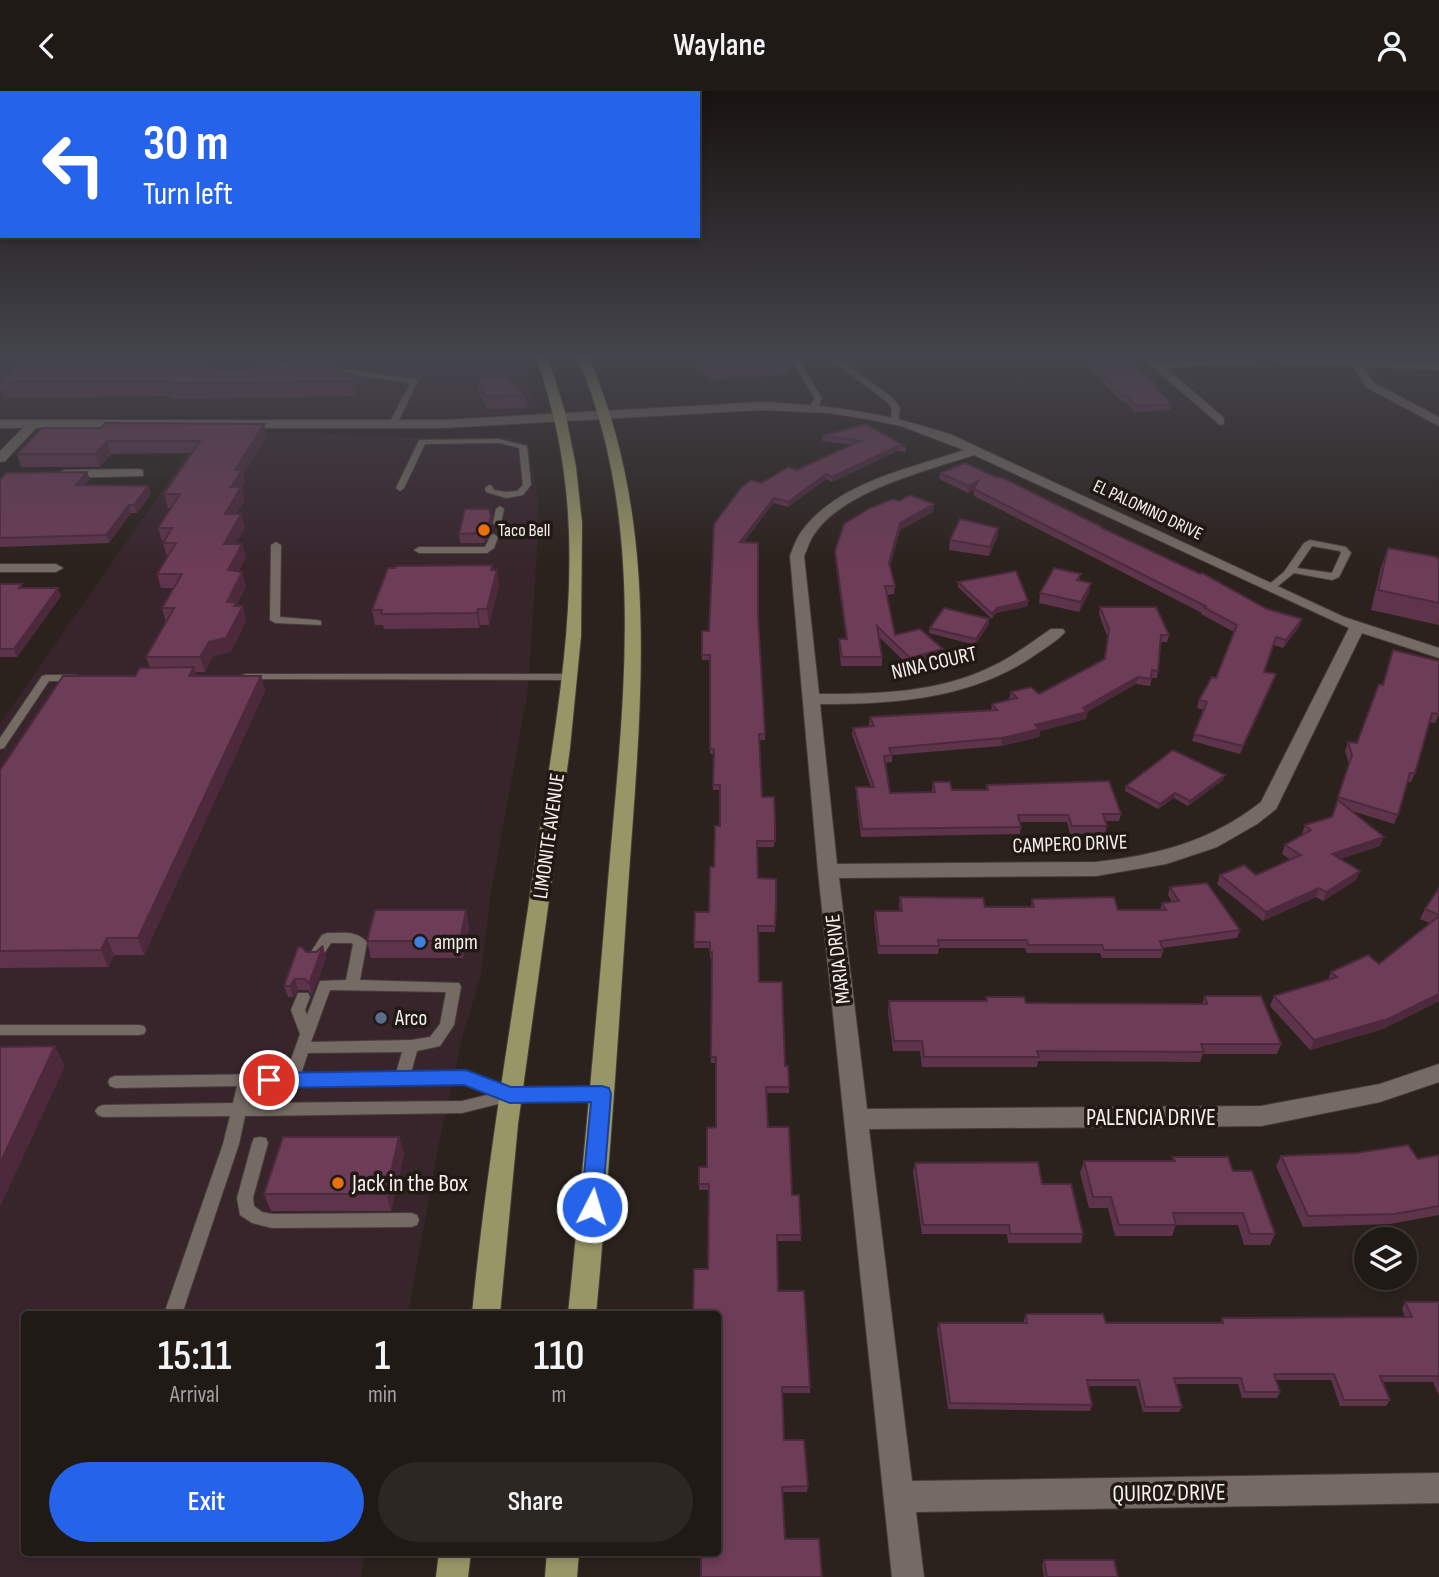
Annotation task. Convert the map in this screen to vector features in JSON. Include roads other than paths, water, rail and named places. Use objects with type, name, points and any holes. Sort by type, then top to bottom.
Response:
[{"type":"main road","name":"LIMONITE AVENUE","points":[[486,1311],[510,1095],[571,677],[577,566],[575,509],[562,427]]},
{"type":"main road","points":[[582,1311],[602,1094],[634,643],[627,533],[608,427]]},
{"type":"main road","points":[[452,1577],[455,1556]]},
{"type":"main road","points":[[561,1577],[563,1556]]},
{"type":"street","points":[[0,458],[30,427]]},
{"type":"street","name":"EL PALOMINO DRIVE","points":[[918,427],[976,450],[1358,628],[1439,653]]},
{"type":"street","name":"MARIA DRIVE","points":[[908,1577],[797,571],[801,540],[813,525],[850,498],[890,480],[976,450]]},
{"type":"street","points":[[44,474],[138,473]]},
{"type":"street","points":[[0,568],[56,568]]},
{"type":"street","name":"CAMPERO DRIVE","points":[[828,871],[1096,869],[1157,860],[1218,839],[1248,824],[1269,805],[1351,636],[1358,628]]},
{"type":"street","name":"NINA COURT","points":[[810,698],[895,697],[961,684],[993,673],[1057,632]]},
{"type":"street","name":"PALENCIA DRIVE","points":[[858,1119],[1261,1116],[1380,1093],[1439,1073]]},
{"type":"street","name":"QUIROZ DRIVE","points":[[900,1497],[1439,1488]]},
{"type":"lane","points":[[400,488],[422,442],[499,441],[523,446],[527,485],[520,493],[506,495],[490,492],[489,488]]},
{"type":"lane","points":[[497,523],[500,509]]},
{"type":"lane","points":[[419,550],[487,549],[494,537]]},
{"type":"lane","points":[[1270,588],[1293,570],[1310,543],[1343,549],[1346,552],[1336,575],[1332,577],[1293,570]]},
{"type":"lane","points":[[276,545],[275,620],[317,623]]},
{"type":"lane","points":[[239,677],[571,677]]},
{"type":"lane","points":[[0,746],[46,678],[87,678]]},
{"type":"lane","points":[[314,958],[327,939],[353,938],[360,942],[352,985]]},
{"type":"lane","points":[[291,1080],[304,1040],[326,985],[454,987],[447,1025],[435,1042],[411,1046],[304,1040]]},
{"type":"lane","points":[[303,997],[298,1010],[304,1040]]},
{"type":"lane","points":[[0,1030],[139,1030]]},
{"type":"lane","points":[[402,1079],[411,1046]]},
{"type":"lane","points":[[115,1082],[466,1078],[510,1095]]},
{"type":"lane","points":[[174,1311],[231,1144],[246,1080]]},
{"type":"lane","points":[[103,1111],[461,1107],[510,1095],[602,1094]]},
{"type":"lane","points":[[260,1143],[245,1198],[246,1210],[258,1218],[272,1221],[411,1220]]},
{"type":"place","name":"Taco Bell","points":[[484,530]]},
{"type":"place","name":"ampm","points":[[420,942]]},
{"type":"place","name":"Arco","points":[[381,1018]]},
{"type":"place","name":"Jack in the Box","points":[[338,1183]]}]
